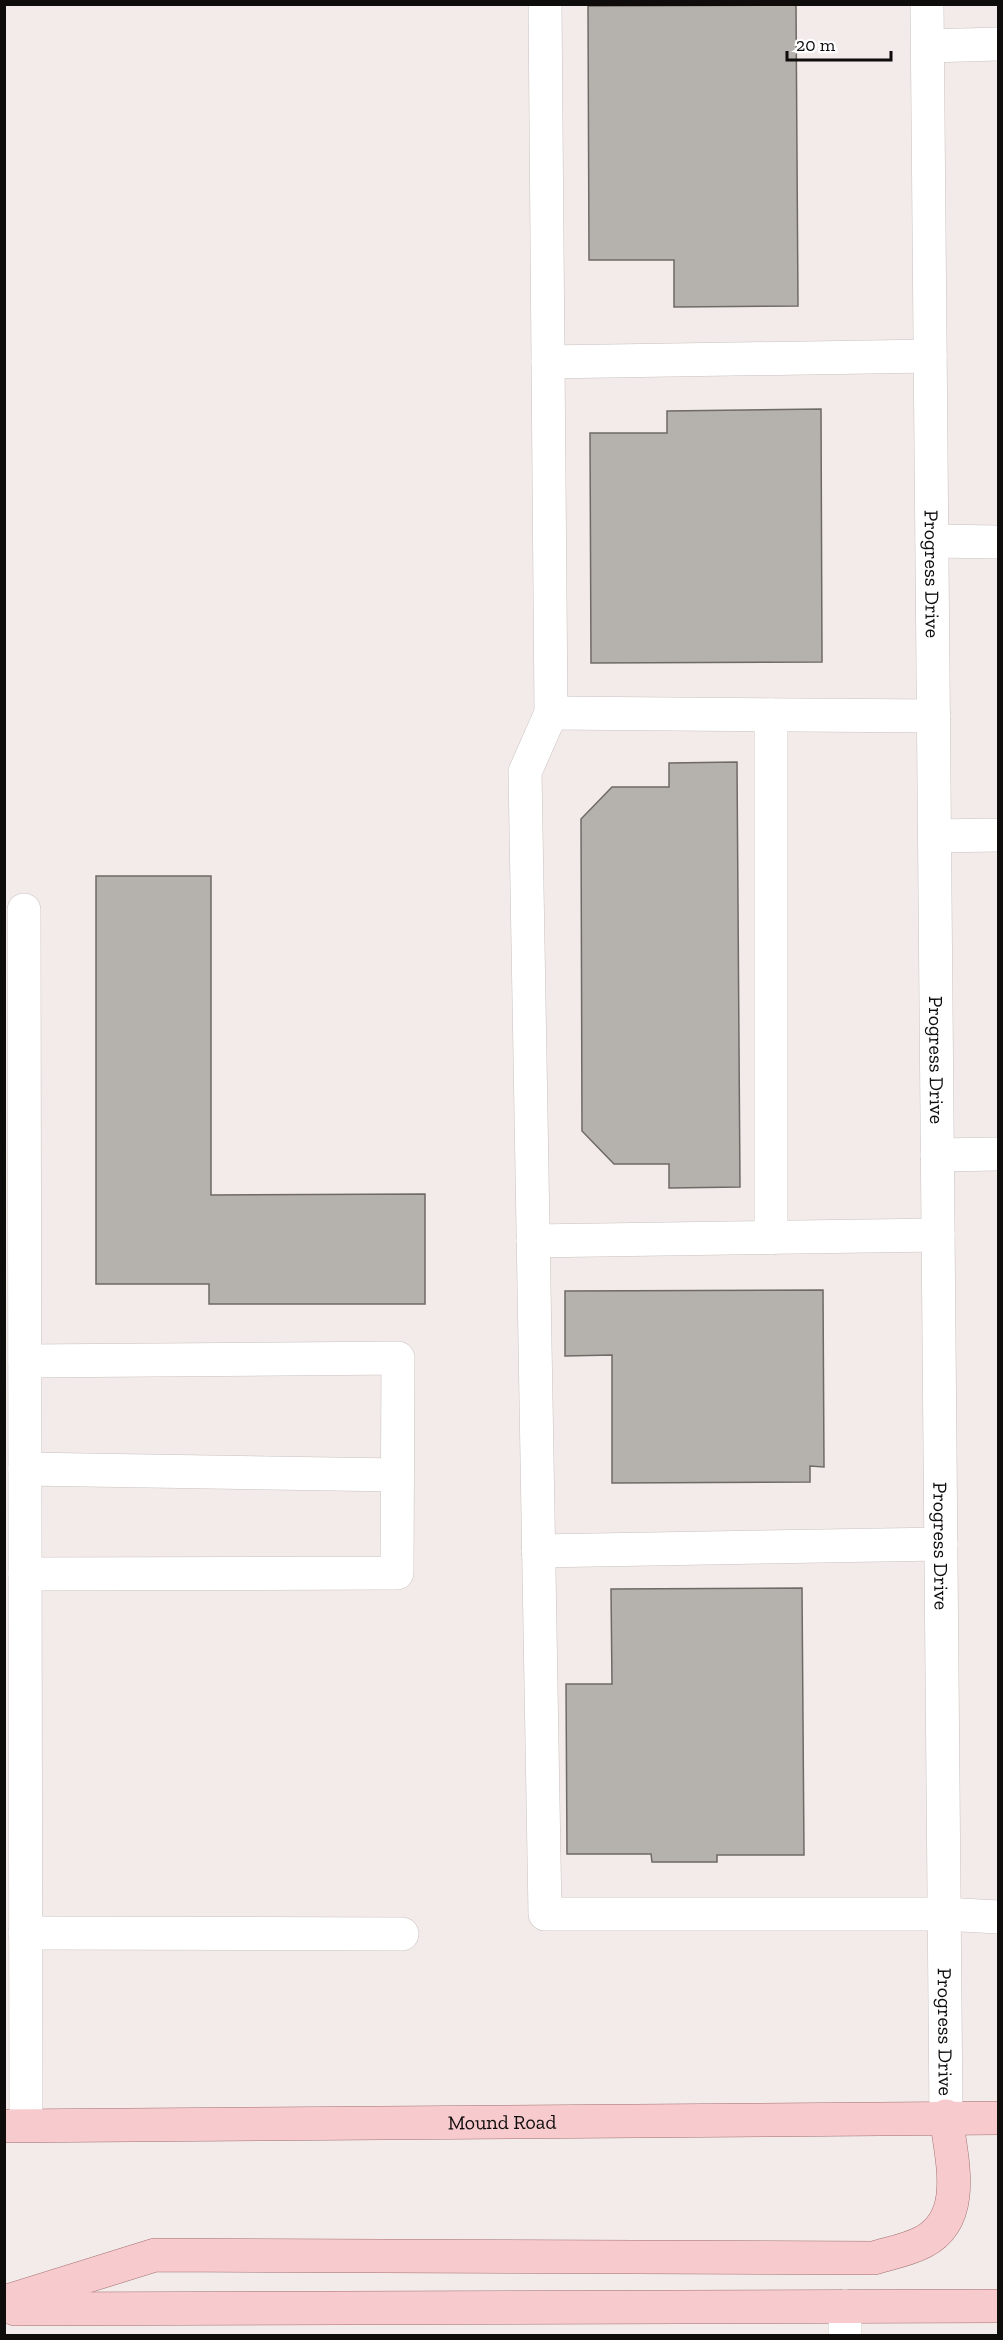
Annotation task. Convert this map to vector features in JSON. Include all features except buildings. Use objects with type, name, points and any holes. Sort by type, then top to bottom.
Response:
[{"type":"main road","name":"Mound Road","points":[[15,2126],[946,2116],[999,2118]]},
{"type":"main road","points":[[4,2302],[154,2256],[874,2258],[922,2243],[942,2228],[953,2204],[955,2183],[946,2116]]},
{"type":"main road","points":[[4,2309],[845,2321],[999,2306]]},
{"type":"street","points":[[545,4],[551,713],[525,772],[545,1914],[944,1914],[999,1917]]},
{"type":"street","name":"Progress Drive","points":[[927,4],[946,2116]]},
{"type":"street","points":[[928,46],[999,44]]},
{"type":"street","points":[[548,362],[930,356]]},
{"type":"street","points":[[932,541],[999,542]]},
{"type":"street","points":[[551,713],[934,716]]},
{"type":"street","points":[[771,715],[771,1238]]},
{"type":"street","points":[[935,837],[999,835]]},
{"type":"street","points":[[15,2126],[25,1933],[24,910]]},
{"type":"street","points":[[937,1155],[999,1154]]},
{"type":"street","points":[[533,1241],[938,1235]]},
{"type":"street","points":[[25,1361],[398,1358],[397,1573],[25,1574]]},
{"type":"street","points":[[25,1469],[397,1475]]},
{"type":"street","points":[[538,1551],[940,1544]]},
{"type":"street","points":[[25,1933],[402,1934]]}]
